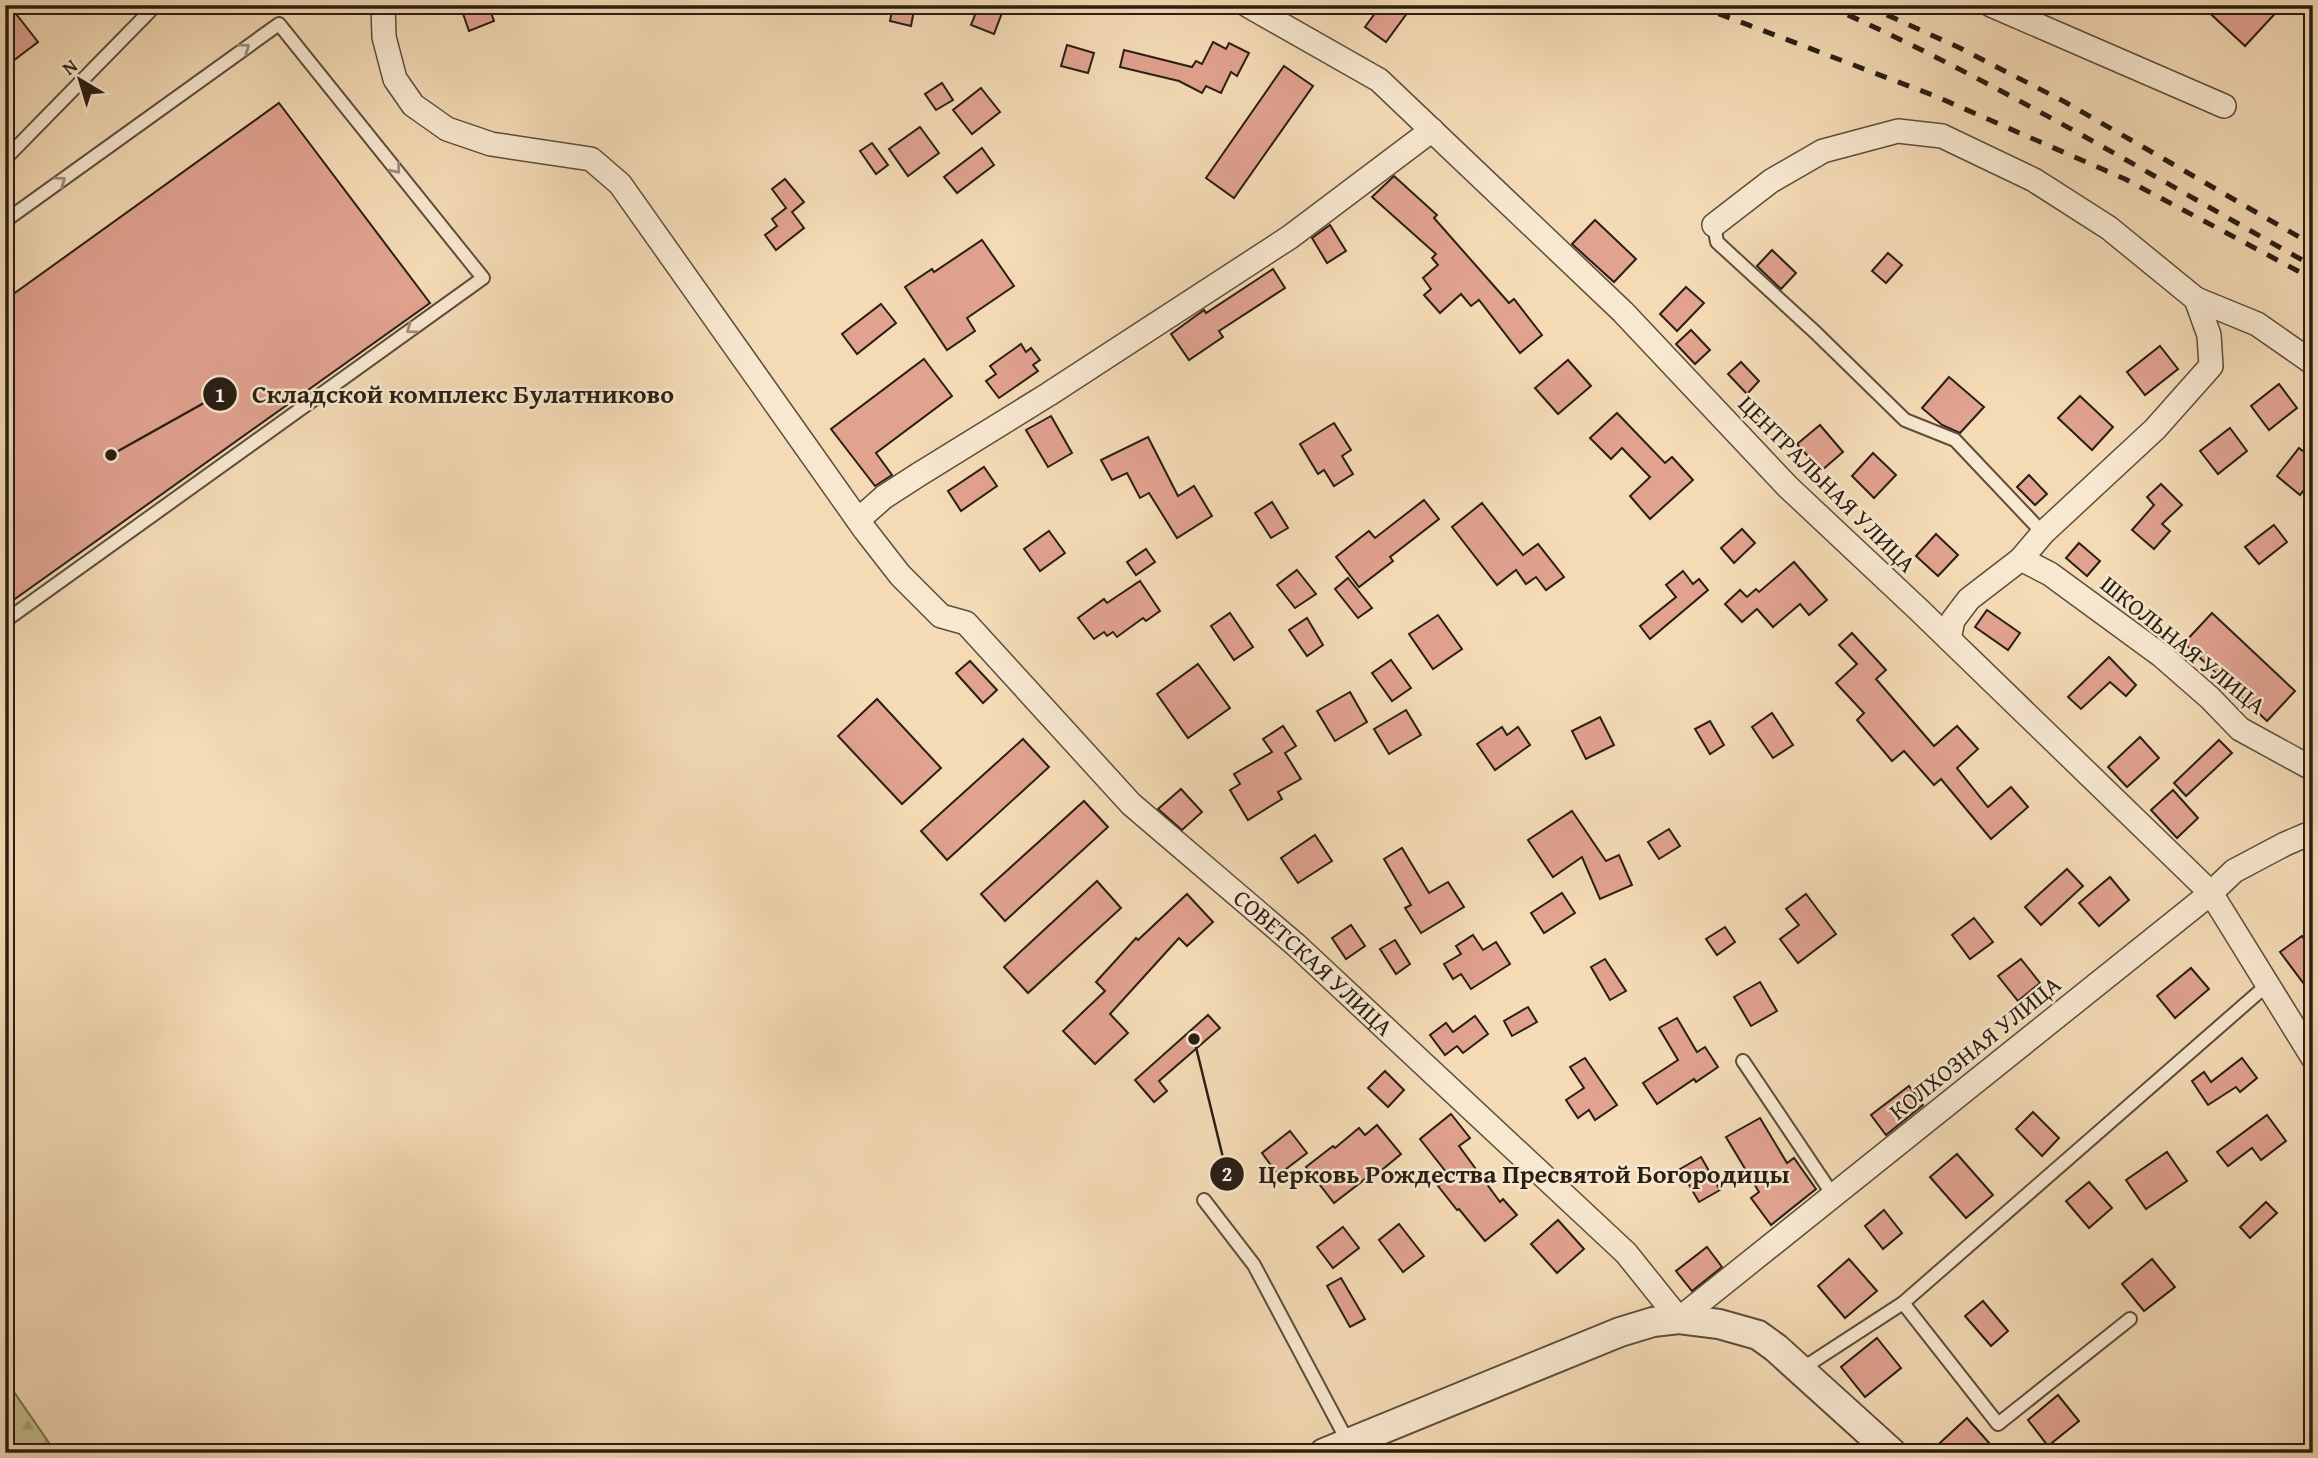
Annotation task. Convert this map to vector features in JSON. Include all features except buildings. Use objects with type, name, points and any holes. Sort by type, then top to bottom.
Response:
[{"type":"street","points":[[383,5],[384,37],[395,79],[413,105],[447,129],[491,144],[591,159],[620,184],[858,520],[884,497],[1049,394],[1290,237],[1432,131]]},
{"type":"street","name":"ЦЕНТРАЛЬНАЯ УЛИЦА","points":[[1247,5],[1379,80],[1623,312],[1788,488],[1949,639],[2211,893],[2313,1058]]},
{"type":"street","points":[[1991,5],[2224,106]]},
{"type":"street","points":[[1714,225],[1771,181],[1823,151],[1898,131],[1942,136],[2034,180],[2109,228],[2196,299],[2257,324],[2313,363]]},
{"type":"street","points":[[1949,639],[1953,620],[1969,599],[2021,559],[2043,533],[2155,429],[2211,366],[2209,335],[2196,299]]},
{"type":"street","name":"СОВЕТСКАЯ УЛИЦА","points":[[858,520],[900,575],[941,616],[966,623],[1131,804],[1296,945],[1626,1253],[1679,1319]]},
{"type":"street","name":"ШКОЛЬНАЯ УЛИЦА","points":[[2021,559],[2050,574],[2162,656],[2210,698],[2240,729],[2313,769]]},
{"type":"street","name":"КОЛХОЗНАЯ УЛИЦА","points":[[1679,1319],[2211,893],[2234,871],[2313,832]]},
{"type":"street","points":[[1336,1447],[1639,1325],[1679,1319],[1719,1324],[1758,1335],[1892,1453]]},
{"type":"lane","points":[[5,159],[156,5]]},
{"type":"lane","points":[[5,221],[279,24],[483,278],[5,621]]},
{"type":"lane","points":[[1714,225],[1717,242],[1905,420],[1955,439],[2043,533]]},
{"type":"lane","points":[[1800,1370],[1903,1303],[2267,985]]},
{"type":"lane","points":[[1743,1061],[1833,1195]]},
{"type":"lane","points":[[1205,1200],[1254,1265],[1336,1447]]},
{"type":"lane","points":[[1903,1303],[1998,1424],[2130,1319]]},
{"type":"green space","points":[[5,1379],[56,1453],[5,1453]]},
{"type":"railway","points":[[1696,5],[1935,96],[2125,179],[2313,279]]},
{"type":"railway","points":[[1826,5],[2012,97],[2313,266]]},
{"type":"railway","points":[[1865,5],[1960,48],[2065,102],[2313,245]]},
{"type":"place","name":"Складской комплекс Булатниково","points":[[111,455]]},
{"type":"place","name":"Церковь Рождества Пресвятой Богородицы","points":[[1194,1039]]}]
